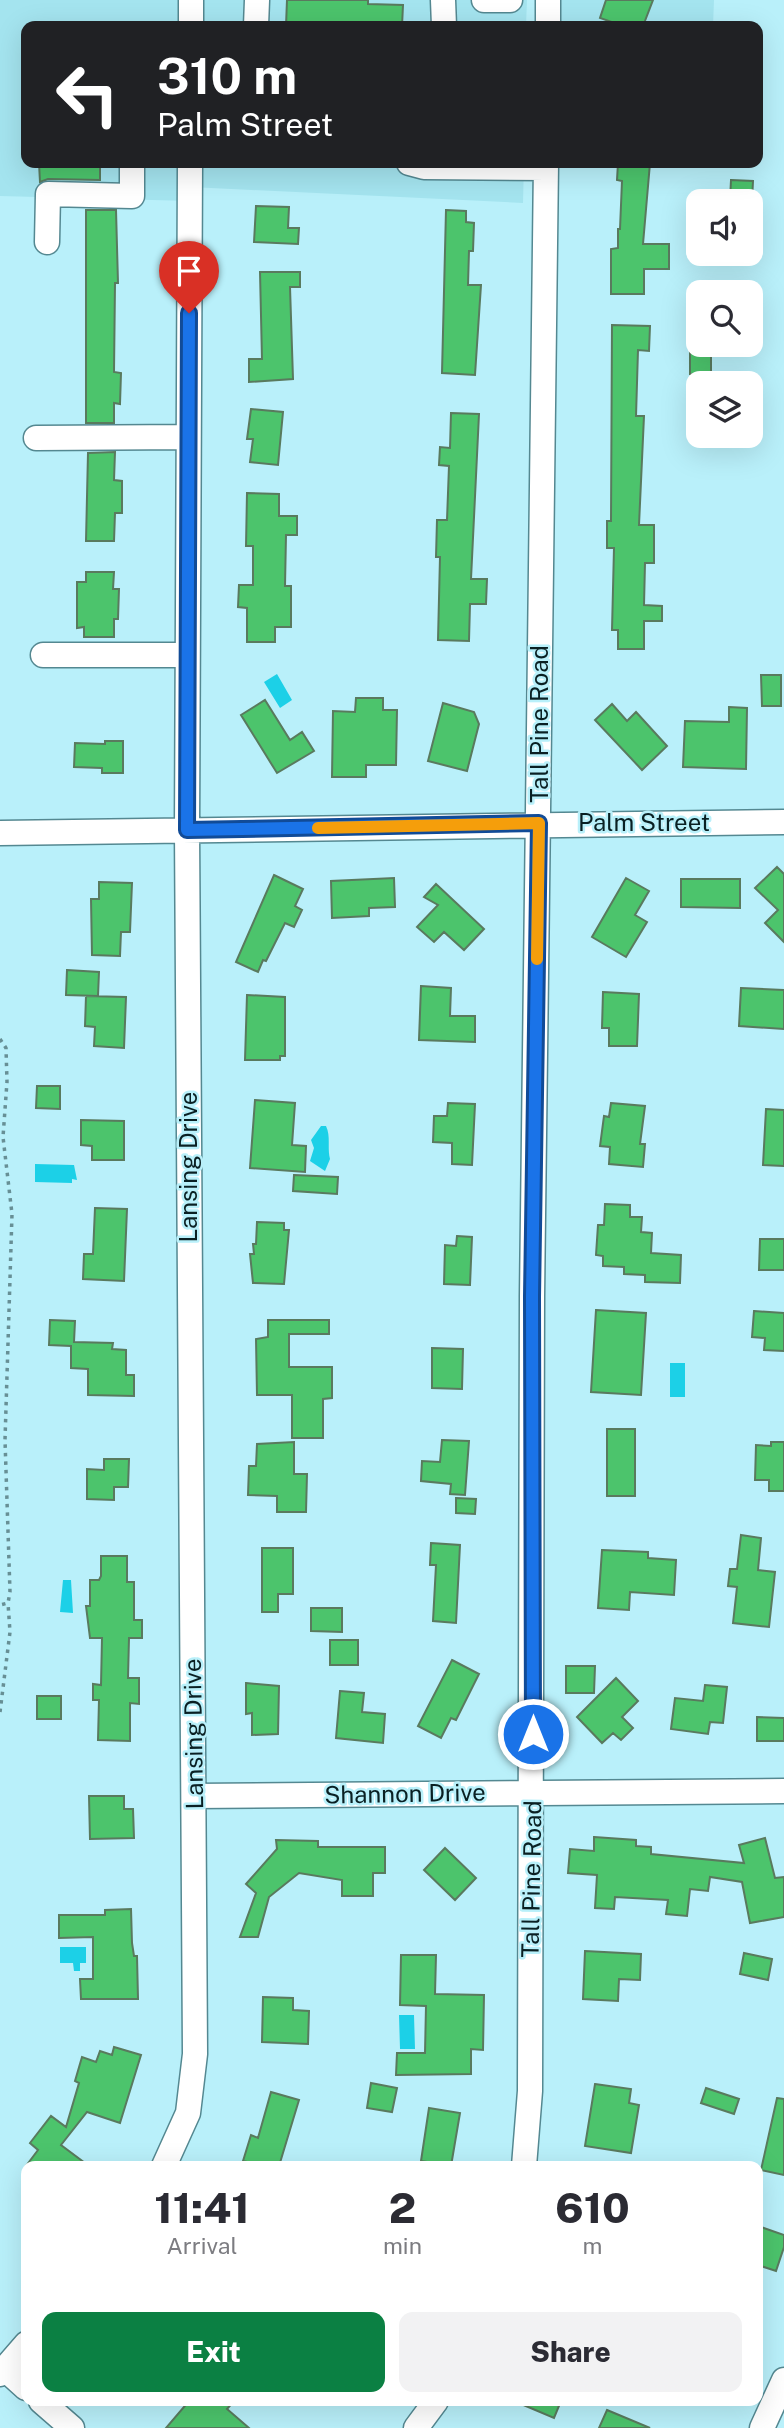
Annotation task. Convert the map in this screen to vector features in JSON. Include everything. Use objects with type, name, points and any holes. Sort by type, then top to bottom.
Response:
[{"type":"street","points":[[191,0],[191,21]]},
{"type":"street","points":[[256,21],[257,0]]},
{"type":"street","points":[[443,0],[444,21]]},
{"type":"street","points":[[484,0],[510,0]]},
{"type":"street","points":[[548,0],[548,21]]},
{"type":"street","points":[[47,242],[48,194],[132,197],[132,168]]},
{"type":"street","name":"Lansing Drive","points":[[166,2161],[188,2113],[195,2054],[186,654],[190,168]]},
{"type":"street","name":"Tall Pine Road","points":[[524,2161],[530,2091],[533,1792],[532,1297],[546,168]]},
{"type":"street","points":[[36,438],[188,437]]},
{"type":"street","points":[[43,656],[186,654]]},
{"type":"street","name":"Palm Street","points":[[0,833],[539,823],[784,822]]},
{"type":"street","name":"Shannon Drive","points":[[194,1796],[784,1791]]},
{"type":"street","points":[[21,2350],[2,2372],[21,2385]]},
{"type":"street","points":[[762,2428],[784,2380]]},
{"type":"street","points":[[47,2406],[72,2428]]},
{"type":"street","points":[[416,2428],[432,2406]]},
{"type":"path","points":[[0,1039],[6,1048],[7,1082],[3,1137],[12,1214],[5,1440],[10,1632],[0,1712]]},
{"type":"path","points":[[0,1605],[8,1603]]},
{"type":"shaded area","points":[[0,0],[527,0],[526,21],[21,21],[21,168],[524,168],[523,203],[191,187],[190,201],[0,196]]},
{"type":"shaded area","points":[[555,0],[714,0],[713,21],[555,21]]},
{"type":"water","points":[[277,674],[292,700],[280,708],[264,682]]},
{"type":"water","points":[[321,1126],[326,1126],[329,1138],[330,1159],[325,1171],[310,1161],[314,1148],[311,1140]]},
{"type":"water","points":[[35,1164],[74,1165],[77,1180],[72,1179],[72,1183],[35,1182]]},
{"type":"water","points":[[670,1363],[685,1363],[685,1397],[670,1397]]},
{"type":"water","points":[[63,1580],[71,1580],[73,1613],[60,1612]]},
{"type":"water","points":[[60,1947],[86,1947],[86,1963],[80,1963],[80,1971],[74,1971],[73,1963],[60,1963]]},
{"type":"water","points":[[399,2015],[414,2015],[415,2049],[400,2049]]},
{"type":"building","points":[[287,0],[368,0],[368,4],[403,5],[402,21],[286,21]]},
{"type":"building","points":[[606,0],[653,0],[645,21],[609,21],[600,18]]},
{"type":"building","points":[[39,168],[100,168],[100,180],[48,179],[40,182]]},
{"type":"building","points":[[618,168],[650,168],[643,244],[669,244],[669,269],[644,269],[644,294],[611,294],[611,249],[618,248],[620,229],[622,181],[617,180]]},
{"type":"building","points":[[731,180],[753,181],[753,189],[731,189]]},
{"type":"building","points":[[256,206],[289,207],[288,228],[299,228],[298,244],[254,242]]},
{"type":"building","points":[[86,210],[116,210],[118,283],[115,283],[114,372],[121,373],[120,404],[114,403],[114,423],[86,423]]},
{"type":"building","points":[[446,210],[466,211],[466,222],[474,223],[473,251],[469,251],[468,285],[481,285],[475,375],[442,373]]},
{"type":"building","points":[[260,272],[300,272],[300,287],[290,287],[293,379],[249,382],[249,359],[262,359]]},
{"type":"building","points":[[612,325],[650,326],[649,351],[638,350],[636,416],[644,416],[639,525],[654,525],[654,563],[645,563],[644,605],[662,606],[662,621],[644,621],[644,649],[618,649],[618,630],[612,630],[614,548],[607,548],[607,521],[611,521]]},
{"type":"building","points":[[690,357],[711,357],[711,371],[690,371]]},
{"type":"building","points":[[251,409],[283,412],[278,465],[250,462],[253,439],[247,439]]},
{"type":"building","points":[[451,413],[479,414],[471,579],[487,579],[486,604],[470,604],[469,641],[438,640],[440,557],[436,557],[437,520],[447,520],[449,466],[439,465],[440,447],[450,448]]},
{"type":"building","points":[[115,452],[114,480],[122,481],[122,513],[115,513],[114,541],[86,541],[88,453]]},
{"type":"building","points":[[247,493],[279,494],[279,516],[297,516],[297,535],[286,535],[285,586],[291,586],[291,627],[275,627],[275,642],[247,642],[247,608],[238,607],[239,585],[253,585],[253,546],[246,546]]},
{"type":"building","points":[[86,572],[114,572],[113,589],[119,589],[118,619],[114,619],[114,637],[84,637],[84,627],[77,628],[77,582],[86,582]]},
{"type":"building","points":[[761,675],[781,675],[781,706],[762,706]]},
{"type":"building","points":[[356,698],[383,698],[383,710],[397,710],[396,765],[366,765],[366,777],[332,777],[333,711],[355,712]]},
{"type":"building","points":[[265,700],[290,740],[302,732],[314,751],[277,773],[241,715]]},
{"type":"building","points":[[443,703],[474,712],[479,724],[467,771],[428,761]]},
{"type":"building","points":[[612,704],[627,721],[636,712],[667,746],[642,770],[595,720]]},
{"type":"building","points":[[729,707],[747,708],[746,769],[683,767],[685,721],[729,722]]},
{"type":"building","points":[[105,741],[123,741],[123,773],[102,773],[102,768],[74,767],[75,743],[105,744]]},
{"type":"building","points":[[777,867],[784,874],[784,942],[765,923],[778,910],[755,888]]},
{"type":"building","points":[[274,875],[303,889],[295,906],[302,910],[294,927],[285,923],[258,972],[236,962]]},
{"type":"building","points":[[394,878],[395,907],[369,908],[369,916],[332,918],[331,881]]},
{"type":"building","points":[[626,878],[649,891],[635,915],[647,922],[626,957],[592,937]]},
{"type":"building","points":[[681,879],[740,879],[740,908],[681,907]]},
{"type":"building","points":[[99,882],[132,883],[130,932],[121,932],[120,956],[92,955],[91,899],[99,899]]},
{"type":"building","points":[[436,884],[484,929],[464,950],[444,932],[434,942],[417,927],[438,905],[424,897]]},
{"type":"building","points":[[67,970],[99,972],[98,996],[66,995]]},
{"type":"building","points":[[421,986],[451,988],[450,1016],[475,1016],[475,1042],[419,1040]]},
{"type":"building","points":[[741,988],[784,990],[784,1029],[739,1026]]},
{"type":"building","points":[[603,992],[639,994],[637,1046],[609,1046],[609,1028],[602,1028]]},
{"type":"building","points":[[247,995],[285,997],[285,1056],[280,1056],[280,1060],[245,1060]]},
{"type":"building","points":[[86,996],[126,997],[124,1048],[94,1046],[95,1027],[85,1026]]},
{"type":"building","points":[[37,1086],[60,1086],[60,1109],[36,1108]]},
{"type":"building","points":[[255,1100],[295,1103],[292,1145],[306,1146],[305,1172],[250,1168]]},
{"type":"building","points":[[448,1103],[475,1104],[472,1165],[452,1164],[452,1143],[433,1142],[434,1116],[447,1116]]},
{"type":"building","points":[[611,1103],[645,1106],[640,1144],[645,1144],[643,1167],[609,1164],[610,1147],[600,1146],[604,1116],[609,1117]]},
{"type":"building","points":[[766,1109],[784,1110],[784,1166],[763,1165]]},
{"type":"building","points":[[81,1120],[124,1121],[124,1160],[92,1160],[92,1146],[81,1145]]},
{"type":"building","points":[[294,1175],[338,1177],[337,1194],[293,1191]]},
{"type":"building","points":[[605,1204],[630,1205],[630,1217],[642,1217],[641,1232],[652,1233],[651,1253],[681,1255],[680,1283],[645,1282],[645,1275],[624,1274],[624,1267],[603,1266],[603,1256],[596,1255],[598,1225],[604,1225]]},
{"type":"building","points":[[95,1208],[127,1209],[124,1281],[83,1279],[84,1254],[93,1254]]},
{"type":"building","points":[[257,1222],[284,1223],[284,1230],[289,1230],[284,1284],[253,1283],[250,1254],[254,1254]]},
{"type":"building","points":[[457,1236],[472,1237],[470,1285],[444,1284],[445,1245],[456,1246]]},
{"type":"building","points":[[760,1239],[784,1239],[784,1270],[759,1270]]},
{"type":"building","points":[[596,1310],[646,1313],[641,1395],[591,1392]]},
{"type":"building","points":[[754,1311],[784,1313],[784,1351],[764,1350],[765,1338],[752,1337]]},
{"type":"building","points":[[50,1320],[75,1321],[74,1342],[113,1343],[112,1349],[126,1350],[126,1375],[134,1375],[134,1396],[88,1395],[88,1369],[71,1368],[71,1346],[49,1345]]},
{"type":"building","points":[[268,1320],[329,1320],[329,1334],[289,1334],[289,1367],[332,1367],[332,1398],[323,1399],[323,1438],[292,1438],[292,1395],[257,1395],[256,1339],[268,1337]]},
{"type":"building","points":[[432,1348],[463,1349],[462,1389],[432,1388]]},
{"type":"building","points":[[607,1429],[635,1429],[635,1496],[607,1496]]},
{"type":"building","points":[[442,1440],[469,1441],[465,1495],[450,1494],[451,1484],[421,1481],[422,1461],[440,1462]]},
{"type":"building","points":[[294,1442],[294,1474],[307,1474],[306,1512],[277,1512],[277,1496],[248,1495],[249,1466],[256,1466],[257,1444]]},
{"type":"building","points":[[771,1442],[784,1442],[784,1491],[769,1491],[769,1480],[755,1480],[756,1445],[771,1446]]},
{"type":"building","points":[[104,1459],[129,1459],[128,1487],[114,1487],[114,1500],[87,1499],[87,1469],[104,1470]]},
{"type":"building","points":[[456,1498],[476,1499],[475,1514],[456,1513]]},
{"type":"building","points":[[741,1535],[761,1538],[758,1570],[775,1572],[769,1627],[733,1623],[737,1587],[728,1586],[730,1569],[737,1569]]},
{"type":"building","points":[[431,1543],[460,1545],[456,1623],[433,1621],[436,1565],[430,1565]]},
{"type":"building","points":[[262,1548],[293,1548],[293,1594],[278,1594],[278,1612],[262,1612]]},
{"type":"building","points":[[602,1550],[648,1552],[648,1558],[676,1560],[674,1595],[630,1592],[629,1610],[598,1608]]},
{"type":"building","points":[[101,1556],[127,1556],[127,1582],[134,1582],[134,1620],[142,1620],[142,1638],[129,1638],[128,1678],[139,1678],[139,1704],[130,1703],[130,1741],[98,1740],[99,1700],[93,1700],[93,1684],[101,1685],[102,1638],[90,1638],[86,1606],[90,1606],[90,1580],[99,1580],[101,1576]]},
{"type":"building","points":[[311,1608],[342,1608],[342,1632],[311,1631]]},
{"type":"building","points":[[330,1640],[358,1640],[358,1665],[330,1665]]},
{"type":"building","points":[[452,1660],[479,1674],[456,1720],[451,1718],[441,1738],[418,1726]]},
{"type":"building","points":[[566,1666],[595,1666],[594,1693],[566,1693]]},
{"type":"building","points":[[616,1678],[638,1701],[622,1717],[633,1728],[621,1740],[613,1733],[602,1743],[577,1717]]},
{"type":"building","points":[[246,1683],[279,1686],[278,1734],[252,1735],[252,1713],[246,1714]]},
{"type":"building","points":[[705,1685],[727,1687],[723,1723],[710,1722],[708,1734],[671,1729],[675,1698],[703,1701]]},
{"type":"building","points":[[340,1691],[364,1693],[362,1712],[385,1714],[383,1743],[336,1738]]},
{"type":"building","points":[[37,1696],[61,1696],[61,1719],[37,1719]]},
{"type":"building","points":[[757,1717],[784,1718],[784,1741],[757,1741]]},
{"type":"building","points":[[89,1796],[124,1796],[124,1809],[133,1809],[134,1838],[90,1839]]},
{"type":"building","points":[[594,1837],[636,1840],[636,1846],[651,1847],[651,1854],[744,1863],[739,1845],[765,1838],[775,1878],[784,1877],[784,1917],[750,1923],[742,1882],[710,1877],[708,1891],[690,1889],[687,1916],[666,1914],[668,1900],[615,1897],[614,1909],[595,1908],[597,1875],[568,1873],[570,1849],[594,1851]]},
{"type":"building","points":[[276,1840],[318,1841],[318,1847],[385,1847],[385,1873],[373,1873],[373,1896],[342,1896],[342,1880],[299,1873],[269,1897],[258,1937],[240,1937],[256,1893],[246,1884],[277,1849]]},
{"type":"building","points":[[445,1848],[476,1878],[455,1900],[424,1870]]},
{"type":"building","points":[[131,1909],[132,1943],[134,1956],[137,1956],[138,1999],[81,1999],[80,1979],[93,1979],[93,1937],[59,1938],[59,1915],[105,1915],[105,1910]]},
{"type":"building","points":[[585,1951],[641,1954],[640,1980],[619,1979],[618,2001],[583,1999]]},
{"type":"building","points":[[744,1953],[772,1959],[768,1980],[740,1974]]},
{"type":"building","points":[[401,1955],[436,1955],[435,1994],[484,1995],[483,2050],[471,2049],[471,2074],[396,2075],[397,2053],[425,2053],[426,2006],[400,2005]]},
{"type":"building","points":[[263,1997],[293,1998],[293,2010],[309,2011],[308,2044],[262,2042]]},
{"type":"building","points":[[114,2047],[141,2055],[120,2123],[87,2112],[61,2145],[82,2161],[30,2161],[38,2150],[30,2143],[51,2116],[66,2127],[79,2083],[75,2081],[82,2057],[96,2062],[100,2051],[112,2055]]},
{"type":"building","points":[[371,2083],[397,2088],[392,2112],[367,2108]]},
{"type":"building","points":[[595,2084],[631,2089],[629,2103],[639,2105],[631,2153],[585,2146]]},
{"type":"building","points":[[706,2088],[739,2099],[734,2114],[701,2103]]},
{"type":"building","points":[[271,2092],[299,2100],[281,2161],[243,2161],[251,2135],[258,2138]]},
{"type":"building","points":[[777,2098],[784,2099],[784,2175],[763,2170]]},
{"type":"building","points":[[429,2108],[460,2113],[452,2161],[421,2161]]},
{"type":"building","points":[[763,2228],[784,2235],[784,2247],[776,2271],[763,2267]]},
{"type":"building","points":[[185,2406],[230,2406],[227,2409],[249,2428],[166,2428]]},
{"type":"building","points":[[526,2406],[559,2406],[554,2418]]},
{"type":"building","points":[[607,2410],[650,2428],[599,2428]]},
{"type":"slow traffic","points":[[318,828],[539,823],[537,959]]},
{"type":"route","points":[[189,313],[187,830],[539,823],[532,1297],[533,1734]]}]
